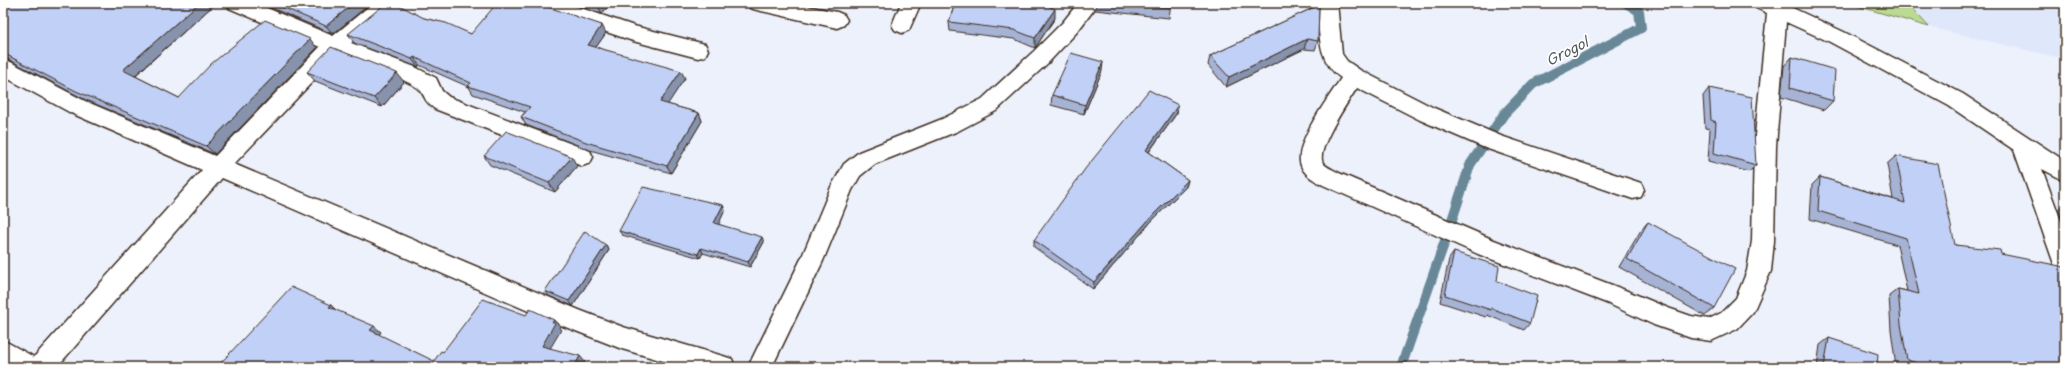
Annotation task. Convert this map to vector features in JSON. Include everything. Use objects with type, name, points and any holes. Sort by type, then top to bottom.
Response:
[{"type":"street","points":[[236,3],[335,45],[408,73],[429,84],[433,96],[442,103],[582,157]]},
{"type":"street","points":[[41,367],[218,167],[335,45],[387,3]]},
{"type":"street","points":[[543,3],[633,33],[698,50]]},
{"type":"street","points":[[756,3],[837,20]]},
{"type":"street","points":[[902,25],[911,3]]},
{"type":"street","points":[[760,367],[812,261],[842,186],[852,170],[867,158],[950,124],[988,105],[1042,57],[1070,27],[1089,3]]},
{"type":"street","points":[[1327,3],[1332,55],[1340,67],[1353,76],[1427,114],[1493,142],[1633,190]]},
{"type":"street","points":[[1353,76],[1313,143],[1311,162],[1316,170],[1331,179],[1380,202],[1486,247],[1617,297],[1662,317],[1691,327],[1711,330],[1729,321],[1745,305],[1760,271],[1763,241],[1770,6],[1851,44],[1956,100],[2065,172]]},
{"type":"street","points":[[3,66],[78,107],[571,318],[622,338],[723,367]]},
{"type":"street","points":[[2023,144],[2065,264]]},
{"type":"street","points":[[3,351],[28,367]]},
{"type":"shaded area","points":[[1907,3],[2065,3],[2065,59],[1929,27]]},
{"type":"green space","points":[[1847,3],[1907,3],[1929,27]]},
{"type":"building","points":[[3,3],[199,3],[123,70],[179,98],[211,64],[265,20],[310,39],[206,146],[76,91],[3,53]]},
{"type":"building","points":[[273,3],[354,3],[326,26]]},
{"type":"building","points":[[386,3],[395,3],[424,18],[446,23],[471,34],[497,3],[536,3],[602,25],[588,45],[681,71],[660,102],[699,113],[667,166],[586,142],[521,117],[530,107],[468,86],[471,83],[414,57],[412,59],[348,34]]},
{"type":"building","points":[[591,3],[600,3],[598,6]]},
{"type":"building","points":[[955,3],[1044,3],[1055,9],[1035,38],[1014,30],[949,22]]},
{"type":"building","points":[[1121,3],[1171,3],[1170,8]]},
{"type":"building","points":[[1319,5],[1318,41],[1307,39],[1229,77],[1210,56]]},
{"type":"building","points":[[331,47],[397,73],[374,98],[307,72]]},
{"type":"building","points":[[1071,53],[1103,62],[1085,105],[1052,95]]},
{"type":"building","points":[[1792,57],[1835,70],[1833,101],[1790,88]]},
{"type":"building","points":[[1709,88],[1752,97],[1756,165],[1714,153],[1716,122],[1711,120]]},
{"type":"building","points":[[1149,90],[1178,105],[1146,150],[1188,180],[1152,216],[1094,282],[1034,240],[1085,169]]},
{"type":"building","points":[[506,131],[572,157],[549,183],[484,156]]},
{"type":"building","points":[[1896,156],[1938,164],[1955,245],[2000,250],[2001,254],[2065,267],[2065,367],[1925,367],[1925,365],[1907,360],[1901,324],[1898,289],[1919,294],[1906,238],[1818,211],[1820,177],[1905,203]]},
{"type":"building","points":[[643,187],[723,205],[714,223],[762,237],[748,262],[701,248],[698,254],[619,231]]},
{"type":"building","points":[[1648,222],[1735,269],[1714,308],[1627,259]]},
{"type":"building","points":[[585,231],[606,245],[569,301],[545,291]]},
{"type":"building","points":[[1454,252],[1499,266],[1497,281],[1537,296],[1530,323],[1491,308],[1491,310],[1445,295]]},
{"type":"building","points":[[291,287],[331,305],[329,307],[374,326],[370,330],[434,361],[441,351],[443,352],[483,299],[526,315],[530,309],[554,320],[552,322],[555,323],[542,346],[580,356],[574,367],[217,367]]},
{"type":"building","points":[[1829,338],[1878,354],[1877,367],[1824,367]]},
{"type":"waterway","name":"Grogol","points":[[1492,132],[1504,114],[1533,84],[1641,28],[1639,11],[1626,3]]},
{"type":"waterway","name":"Grogol","points":[[1451,223],[1470,165],[1482,147]]},
{"type":"waterway","name":"Grogol","points":[[1401,367],[1446,238]]}]
